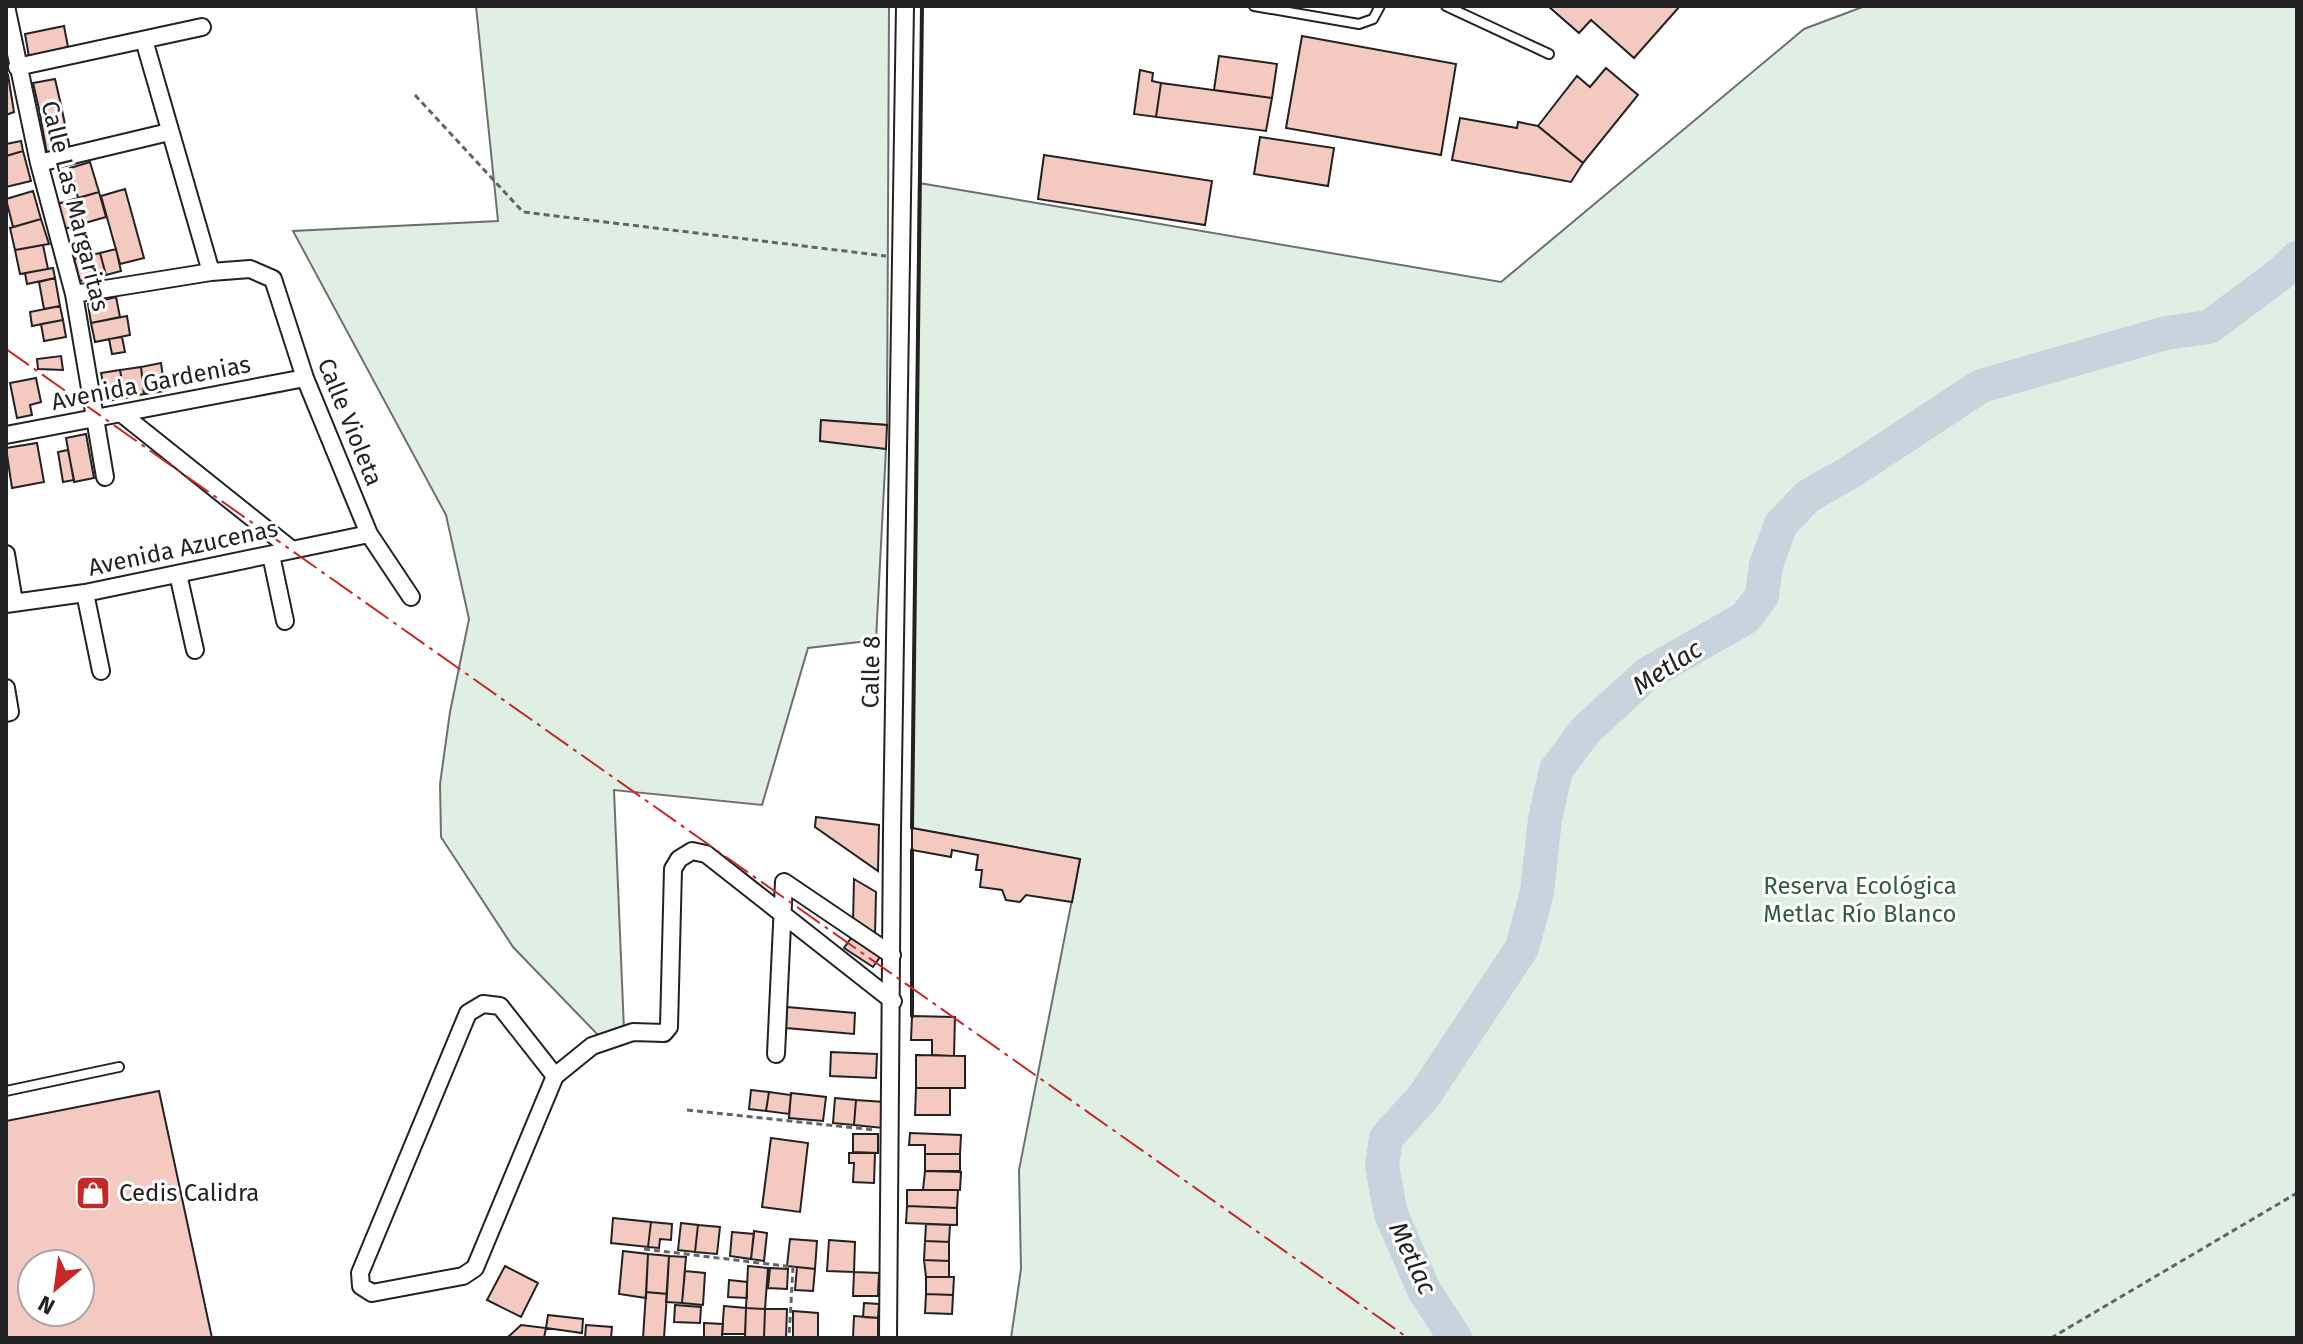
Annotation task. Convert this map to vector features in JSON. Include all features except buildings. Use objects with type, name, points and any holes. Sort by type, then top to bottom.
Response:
[{"type":"street","name":"Calle Las Margaritas","points":[[6,6],[39,163],[74,294],[105,477]]},
{"type":"street","name":"Calle 8","points":[[888,1338],[905,6]]},
{"type":"street","points":[[17,67],[202,27]]},
{"type":"street","points":[[74,294],[211,272],[144,40]]},
{"type":"street","points":[[39,163],[169,132]]},
{"type":"street","name":"Calle Violeta","points":[[211,272],[250,269],[273,279],[305,378],[369,534],[411,597]]},
{"type":"street","name":"Avenida Gardenias","points":[[6,435],[305,378]]},
{"type":"street","points":[[122,414],[291,549]]},
{"type":"street","name":"Avenida Azucenas","points":[[10,603],[85,593],[369,534]]},
{"type":"street","points":[[6,554],[10,603]]},
{"type":"street","points":[[271,555],[285,621]]},
{"type":"street","points":[[178,574],[195,650]]},
{"type":"street","points":[[85,593],[101,671]]},
{"type":"street","points":[[6,688],[8,713]]},
{"type":"street","points":[[555,1076],[500,1006],[483,1004],[468,1013],[360,1273],[361,1286],[372,1293],[463,1276],[475,1268],[555,1076],[592,1046],[633,1032],[664,1033],[669,1027],[673,869],[679,859],[692,851],[706,854],[893,1001]]},
{"type":"street","points":[[776,1054],[784,882],[892,955]]},
{"type":"lane","points":[[1254,6],[1359,24],[1373,19],[1380,6]]},
{"type":"lane","points":[[1452,7],[1549,54]]},
{"type":"lane","points":[[6,1091],[119,1067]]},
{"type":"path","points":[[415,95],[523,212],[902,258]]},
{"type":"path","points":[[687,1110],[892,1132]]},
{"type":"path","points":[[2051,1338],[2297,1193]]},
{"type":"path","points":[[644,1249],[793,1267],[789,1338]]},
{"type":"green space","points":[[476,6],[889,6],[887,425],[821,420],[820,440],[886,449],[876,640],[808,648],[762,805],[614,790],[624,1030],[599,1036],[513,947],[441,837],[440,784],[450,712],[469,619],[446,515],[293,231],[498,221]]},
{"type":"green space","name":"Reserva Ecológica Metlac Río Blanco","points":[[1865,6],[2297,6],[2297,1338],[1011,1338],[1021,1269],[1019,1170],[1080,859],[912,828],[919,183],[1501,282],[1804,29]]},
{"type":"waterway","name":"Metlac","points":[[1455,1338],[1424,1290],[1391,1214],[1382,1166],[1386,1138],[1424,1096],[1522,948],[1537,892],[1545,819],[1556,770],[1585,731],[1647,674],[1745,618],[1762,596],[1766,565],[1781,524],[1808,496],[1852,471],[1981,386],[2166,333],[2209,327],[2297,258]]},
{"type":"wall","points":[[912,828],[922,6]]},
{"type":"wall","points":[[912,850],[912,1016]]},
{"type":"power","points":[[6,349],[1408,1338]]},
{"type":"place","name":"Cedis Calidra","points":[[93,1193]]}]
